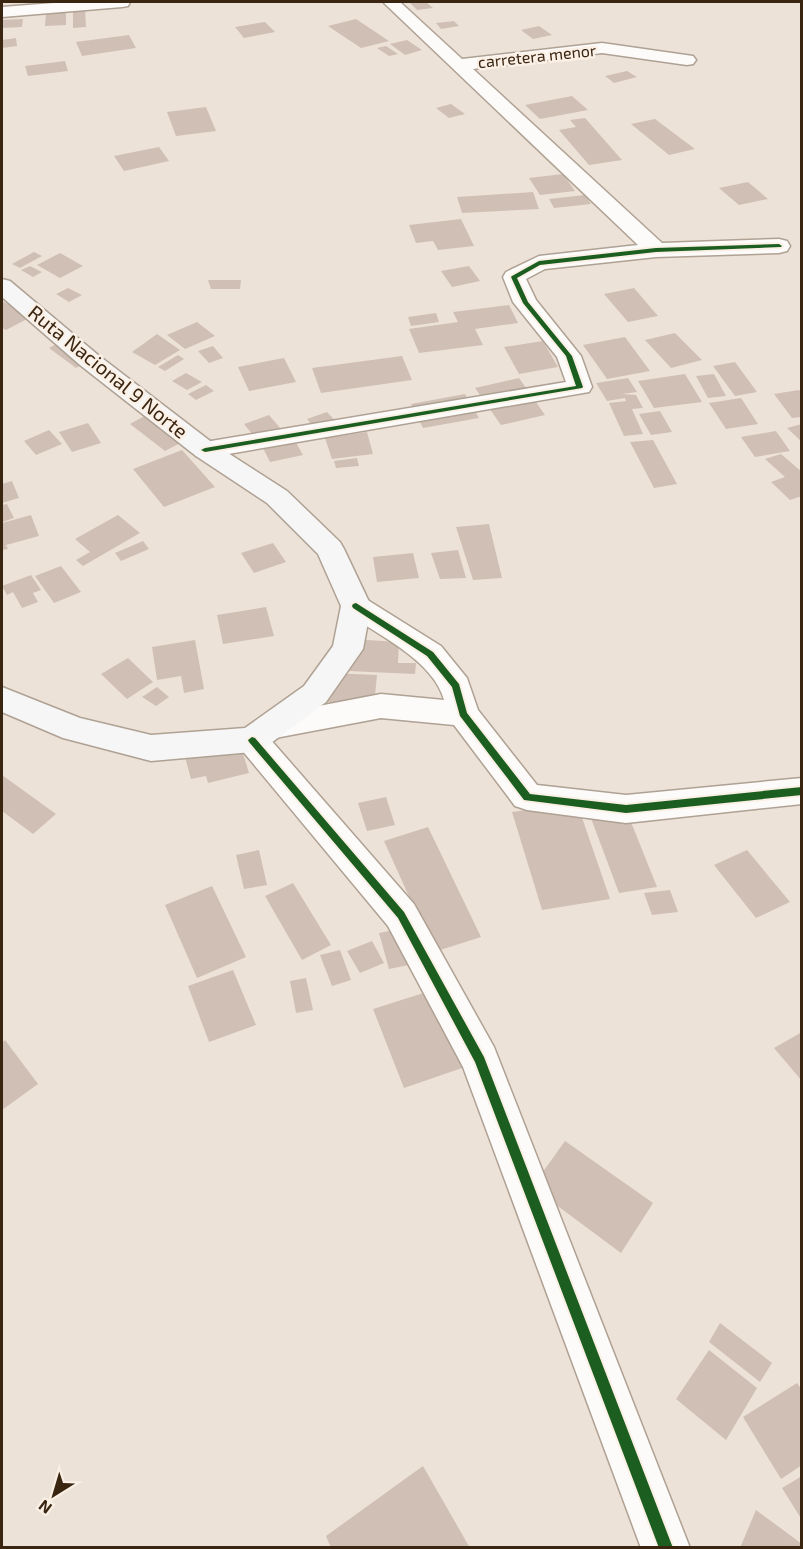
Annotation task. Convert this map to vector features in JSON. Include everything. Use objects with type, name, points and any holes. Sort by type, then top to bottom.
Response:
[{"type":"main road","name":"Ruta Nacional 9 Norte","points":[[2,286],[89,360],[205,450],[277,497],[330,549],[356,606]]},
{"type":"main road","points":[[2,699],[74,729],[151,748],[262,733],[315,694],[348,649],[356,606]]},
{"type":"street","points":[[2,12],[122,2]]},
{"type":"street","points":[[391,2],[656,250]]},
{"type":"street","name":"carretera menor","points":[[458,65],[602,48],[687,60]]},
{"type":"street","points":[[205,450],[580,387],[569,356],[525,302],[514,277],[538,263],[656,250],[778,246]]},
{"type":"street","points":[[356,606],[430,654],[456,686],[463,714],[527,797],[626,809],[801,791]]},
{"type":"street","points":[[463,714],[381,706],[262,733],[401,915],[480,1060],[666,1548]]},
{"type":"building","points":[[409,2],[426,2],[433,8],[417,10]]},
{"type":"building","points":[[85,9],[86,27],[73,28],[73,10]]},
{"type":"building","points":[[66,12],[66,25],[45,26],[46,13]]},
{"type":"building","points":[[23,19],[22,27],[2,28],[2,20]]},
{"type":"building","points":[[356,19],[389,41],[361,48],[328,26]]},
{"type":"building","points":[[454,21],[459,26],[441,29],[436,23]]},
{"type":"building","points":[[265,22],[275,32],[244,38],[235,27]]},
{"type":"building","points":[[539,26],[552,35],[533,39],[521,30]]},
{"type":"building","points":[[129,35],[136,48],[82,56],[76,42]]},
{"type":"building","points":[[16,38],[17,46],[2,48],[2,40]]},
{"type":"building","points":[[407,40],[422,50],[405,55],[390,44]]},
{"type":"building","points":[[386,46],[398,54],[389,56],[377,48]]},
{"type":"building","points":[[65,61],[68,71],[28,76],[25,66]]},
{"type":"building","points":[[627,71],[637,77],[614,83],[605,76]]},
{"type":"building","points":[[572,96],[588,110],[540,119],[525,105]]},
{"type":"building","points":[[451,104],[465,114],[449,118],[436,108]]},
{"type":"building","points":[[206,107],[216,131],[176,136],[167,112]]},
{"type":"building","points":[[585,118],[622,160],[589,165],[559,130],[576,127],[570,120]]},
{"type":"building","points":[[655,119],[695,149],[669,155],[631,124]]},
{"type":"building","points":[[159,147],[169,161],[124,171],[114,156]]},
{"type":"building","points":[[563,174],[575,191],[540,195],[529,178]]},
{"type":"building","points":[[748,182],[768,199],[739,205],[719,188]]},
{"type":"building","points":[[533,192],[539,209],[462,213],[457,197]]},
{"type":"building","points":[[585,195],[591,204],[554,208],[549,199]]},
{"type":"building","points":[[461,219],[474,246],[438,250],[433,241],[416,243],[409,225]]},
{"type":"building","points":[[34,252],[42,256],[20,268],[12,264]]},
{"type":"building","points":[[60,253],[83,266],[60,278],[37,265]]},
{"type":"building","points":[[30,266],[42,272],[33,277],[21,270]]},
{"type":"building","points":[[469,266],[480,281],[452,287],[441,271]]},
{"type":"building","points":[[208,280],[241,280],[240,289],[211,289]]},
{"type":"building","points":[[68,288],[82,295],[69,302],[56,294]]},
{"type":"building","points":[[634,288],[658,316],[628,322],[604,294]]},
{"type":"building","points":[[2,301],[31,317],[6,330],[2,328]]},
{"type":"building","points":[[509,305],[518,323],[475,329],[483,345],[419,353],[409,329],[458,322],[453,312]]},
{"type":"building","points":[[436,313],[439,322],[411,326],[408,317]]},
{"type":"building","points":[[197,322],[215,336],[185,349],[167,335]]},
{"type":"building","points":[[675,333],[702,360],[671,368],[645,340]]},
{"type":"building","points":[[157,334],[180,350],[155,365],[132,352]]},
{"type":"building","points":[[625,337],[650,371],[607,379],[583,345]]},
{"type":"building","points":[[62,341],[89,361],[76,368],[49,348]]},
{"type":"building","points":[[543,341],[558,367],[519,374],[504,347]]},
{"type":"building","points":[[213,346],[223,358],[209,363],[198,351]]},
{"type":"building","points":[[178,355],[184,359],[165,371],[158,367]]},
{"type":"building","points":[[402,356],[412,380],[321,393],[312,368]]},
{"type":"building","points":[[284,358],[296,382],[249,391],[238,367]]},
{"type":"building","points":[[735,362],[757,392],[735,396],[713,366]]},
{"type":"building","points":[[186,373],[202,382],[187,390],[172,381]]},
{"type":"building","points":[[685,374],[702,402],[654,408],[638,381]]},
{"type":"building","points":[[714,374],[726,396],[708,398],[696,376]]},
{"type":"building","points":[[519,378],[545,415],[501,425],[475,388]]},
{"type":"building","points":[[628,378],[637,392],[622,394],[636,395],[643,408],[632,409],[643,434],[624,436],[609,403],[626,401],[625,398],[607,401],[596,383]]},
{"type":"building","points":[[206,385],[214,391],[196,400],[188,394]]},
{"type":"building","points":[[799,390],[802,393],[802,417],[792,418],[774,394]]},
{"type":"building","points":[[465,394],[479,418],[423,428],[411,404]]},
{"type":"building","points":[[741,398],[758,424],[726,429],[709,403]]},
{"type":"building","points":[[660,411],[672,432],[651,435],[639,414]]},
{"type":"building","points":[[327,412],[343,429],[315,429],[307,419]]},
{"type":"building","points":[[148,414],[184,441],[165,451],[130,424]]},
{"type":"building","points":[[269,415],[286,435],[260,444],[244,424]]},
{"type":"building","points":[[88,423],[101,443],[72,452],[59,432]]},
{"type":"building","points":[[802,424],[802,442],[787,428]]},
{"type":"building","points":[[49,430],[62,444],[36,455],[24,441]]},
{"type":"building","points":[[776,431],[790,451],[755,457],[741,437]]},
{"type":"building","points":[[367,432],[373,454],[332,459],[325,438]]},
{"type":"building","points":[[294,439],[303,455],[270,462],[262,446]]},
{"type":"building","points":[[653,440],[677,484],[654,488],[630,442]]},
{"type":"building","points":[[182,450],[215,487],[164,507],[133,469]]},
{"type":"building","points":[[781,454],[802,472],[802,496],[790,500],[771,482],[785,477],[765,459]]},
{"type":"building","points":[[357,458],[359,466],[336,468],[334,461]]},
{"type":"building","points":[[12,481],[19,498],[2,503],[2,484]]},
{"type":"building","points":[[7,504],[14,518],[2,522],[2,505]]},
{"type":"building","points":[[31,515],[39,536],[6,545],[8,549],[2,550],[2,523]]},
{"type":"building","points":[[118,515],[140,533],[83,566],[76,560],[90,552],[75,539]]},
{"type":"building","points":[[489,524],[502,578],[473,580],[456,527]]},
{"type":"building","points":[[143,541],[149,549],[121,561],[115,553]]},
{"type":"building","points":[[273,543],[286,562],[254,573],[241,553]]},
{"type":"building","points":[[458,550],[466,578],[440,579],[431,553]]},
{"type":"building","points":[[413,553],[419,578],[377,582],[373,557]]},
{"type":"building","points":[[61,566],[81,592],[54,603],[35,576]]},
{"type":"building","points":[[31,575],[41,590],[33,593],[38,602],[22,608],[13,592],[7,595],[2,586]]},
{"type":"building","points":[[266,607],[274,636],[223,644],[217,615]]},
{"type":"building","points":[[352,639],[399,642],[398,663],[416,663],[415,674],[348,671]]},
{"type":"building","points":[[195,640],[204,689],[184,693],[181,676],[157,680],[152,647]]},
{"type":"building","points":[[128,658],[153,682],[127,699],[101,674]]},
{"type":"building","points":[[330,673],[377,675],[374,705],[326,702]]},
{"type":"building","points":[[157,687],[169,697],[156,706],[142,697]]},
{"type":"building","points":[[240,744],[249,773],[208,783],[206,776],[191,779],[185,757]]},
{"type":"building","points":[[2,775],[56,814],[33,834],[2,811]]},
{"type":"building","points":[[386,797],[395,825],[367,831],[358,803]]},
{"type":"building","points":[[577,803],[610,899],[542,910],[512,812]]},
{"type":"building","points":[[625,807],[657,887],[619,893],[589,813]]},
{"type":"building","points":[[428,827],[481,937],[434,952],[384,841]]},
{"type":"building","points":[[259,850],[267,885],[244,889],[236,855]]},
{"type":"building","points":[[747,850],[790,902],[756,918],[714,865]]},
{"type":"building","points":[[293,883],[331,945],[302,960],[265,896]]},
{"type":"building","points":[[212,886],[246,957],[197,978],[165,905]]},
{"type":"building","points":[[670,890],[678,912],[652,915],[644,893]]},
{"type":"building","points":[[399,929],[409,965],[389,969],[379,933]]},
{"type":"building","points":[[372,941],[384,963],[360,973],[347,951]]},
{"type":"building","points":[[340,950],[351,980],[332,986],[320,955]]},
{"type":"building","points":[[233,970],[256,1025],[209,1042],[188,986]]},
{"type":"building","points":[[306,978],[313,1010],[296,1013],[290,981]]},
{"type":"building","points":[[433,990],[465,1067],[404,1088],[373,1009]]},
{"type":"building","points":[[802,1032],[802,1081],[774,1048]]},
{"type":"building","points":[[5,1040],[38,1084],[2,1110],[2,1043]]},
{"type":"building","points":[[565,1141],[653,1203],[621,1253],[532,1187]]},
{"type":"building","points":[[720,1323],[772,1363],[760,1382],[709,1342]]},
{"type":"building","points":[[709,1350],[757,1388],[726,1440],[676,1399]]},
{"type":"building","points":[[797,1383],[802,1390],[802,1465],[781,1479],[743,1417]]},
{"type":"building","points":[[423,1466],[470,1548],[331,1548],[326,1536]]},
{"type":"building","points":[[802,1476],[802,1520],[782,1488]]},
{"type":"building","points":[[756,1510],[802,1544],[801,1548],[740,1548]]},
{"type":"cycle path","points":[[205,450],[580,387],[569,356],[525,302],[514,277],[539,263],[656,250],[779,246]]},
{"type":"cycle path","points":[[356,606],[430,654],[456,686],[463,714],[527,797],[626,809],[802,791]]},
{"type":"cycle path","points":[[252,740],[401,915],[480,1060],[666,1548]]}]
